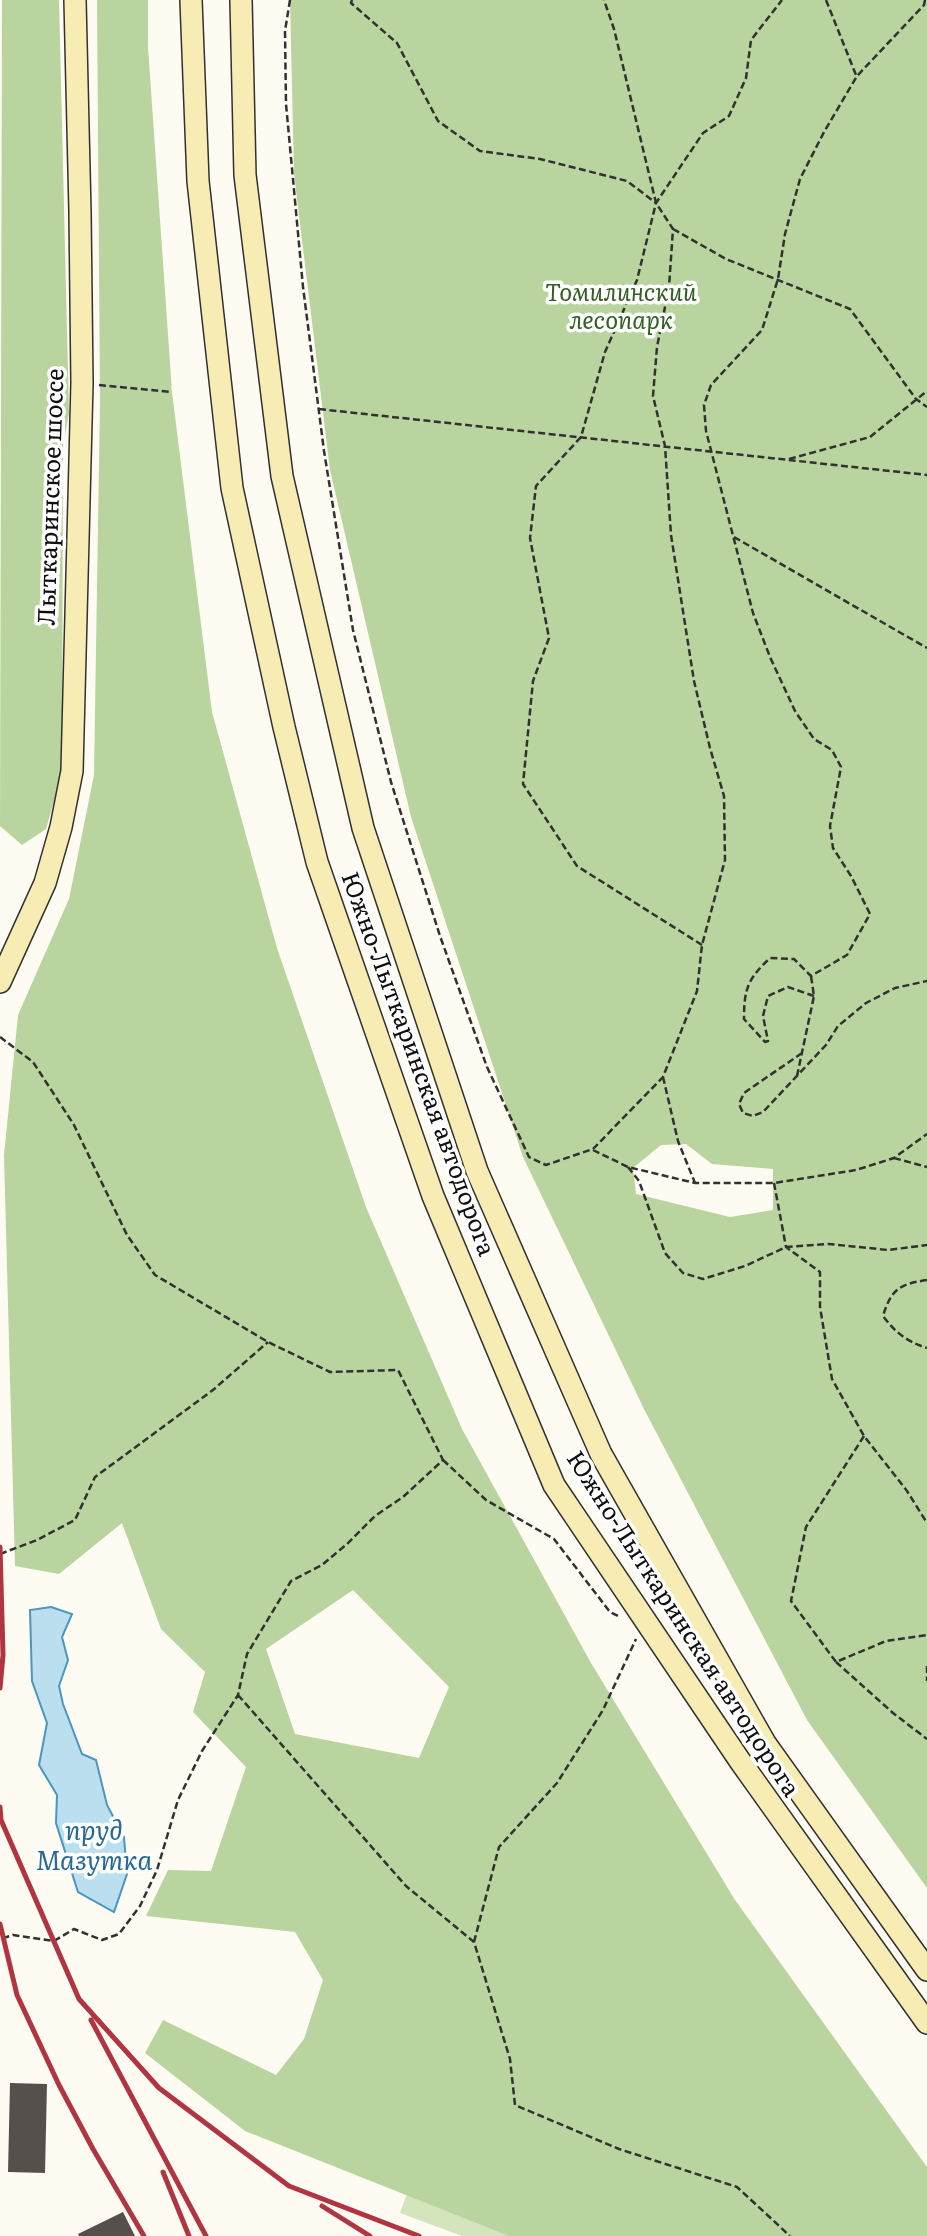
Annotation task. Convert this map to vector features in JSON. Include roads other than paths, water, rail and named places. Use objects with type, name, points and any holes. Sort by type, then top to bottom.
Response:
[{"type":"main road","name":"Лыткаринское шоссе","points":[[0,982],[45,884],[61,827],[72,771],[82,383],[75,0]]},
{"type":"main road","name":"Южно-Лыткаринская автодорога","points":[[191,0],[198,181],[232,488],[284,727],[317,862],[433,1196],[554,1485],[740,1761],[927,2023]]},
{"type":"main road","name":"Южно-Лыткаринская автодорога","points":[[241,0],[245,175],[282,476],[363,828],[477,1171],[601,1454],[765,1743],[927,1970]]},
{"type":"water","name":"пруд Мазутка","points":[[51,1607],[72,1614],[62,1637],[68,1660],[59,1686],[63,1704],[82,1754],[96,1760],[107,1805],[124,1837],[127,1874],[114,1912],[78,1892],[56,1823],[57,1795],[39,1765],[47,1723],[32,1681],[30,1610]]},
{"type":"railway","points":[[0,1547],[3,1655],[0,1688]]},
{"type":"railway","points":[[0,1807],[1,1820],[79,1999],[159,2088],[289,2186],[419,2236]]},
{"type":"railway","points":[[0,1924],[17,1995],[59,2085],[144,2236]]},
{"type":"railway","points":[[91,2020],[206,2236]]},
{"type":"railway","points":[[163,2172],[189,2236]]},
{"type":"railway","points":[[322,2206],[370,2236]]},
{"type":"park label","name":"Томилинский лесопарк","points":[[621,307]]}]
